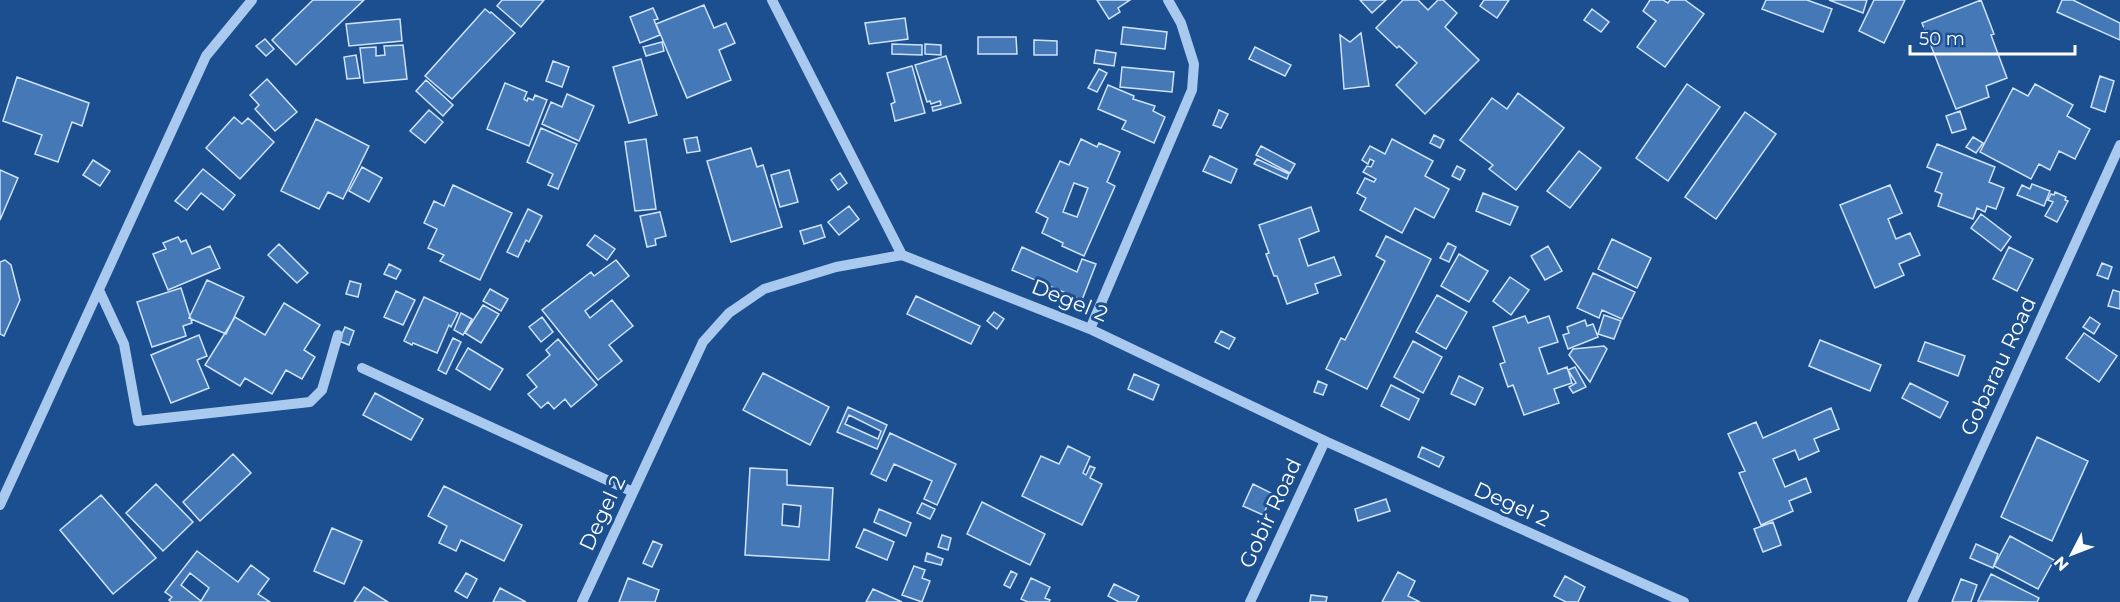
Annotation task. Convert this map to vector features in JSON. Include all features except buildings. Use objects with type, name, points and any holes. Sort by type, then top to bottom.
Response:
[{"type":"street","points":[[0,505],[206,56],[252,0]]},
{"type":"street","points":[[772,0],[902,255]]},
{"type":"street","points":[[1090,329],[1192,90],[1194,64],[1182,23],[1168,0]]},
{"type":"street","name":"Gobarau Road","points":[[1912,602],[2120,146]]},
{"type":"street","name":"Degel 2","points":[[582,602],[703,342],[729,313],[764,289],[836,267],[902,255],[1090,329],[1325,441],[1684,602]]},
{"type":"street","points":[[99,290],[124,344],[138,421],[310,402],[322,390],[338,335]]},
{"type":"street","points":[[362,368],[633,492]]},
{"type":"street","name":"Gobir Road","points":[[1250,602],[1325,441]]}]
